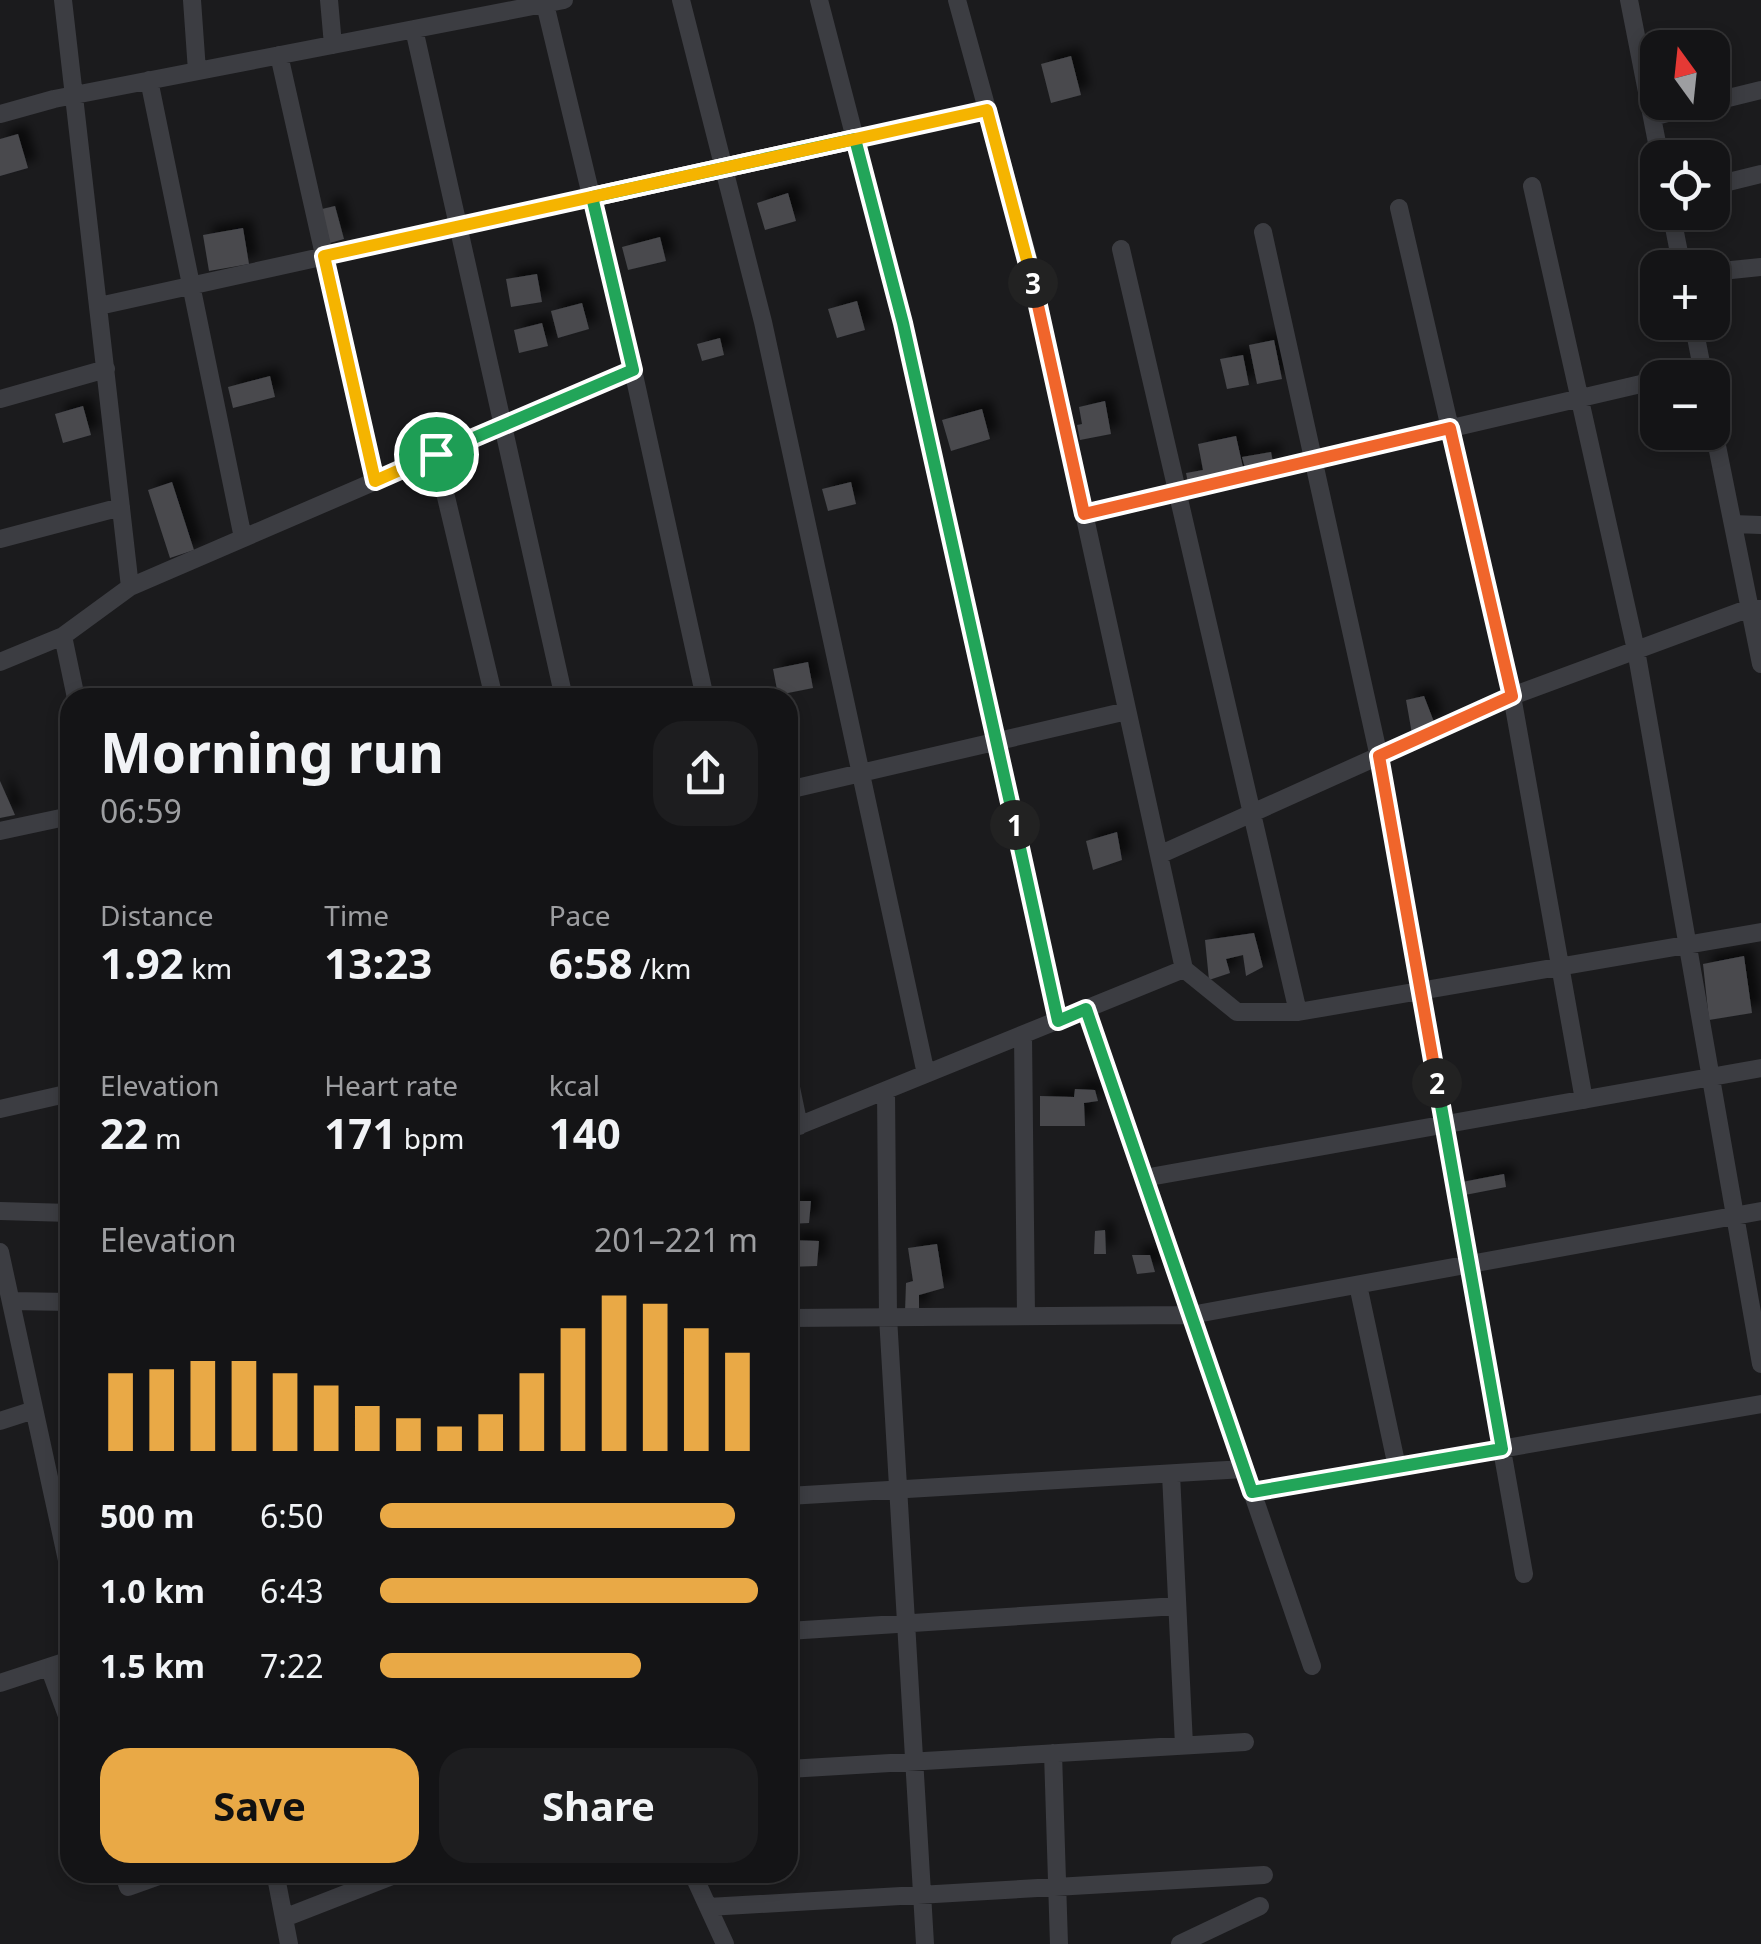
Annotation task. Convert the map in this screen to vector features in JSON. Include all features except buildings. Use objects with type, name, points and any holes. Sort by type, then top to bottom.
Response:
[{"type":"street","points":[[63,0],[130,587]]},
{"type":"street","points":[[192,0],[197,71]]},
{"type":"street","points":[[329,0],[333,45]]},
{"type":"street","points":[[0,114],[148,80],[564,0]]},
{"type":"street","points":[[681,0],[764,322],[926,1074]]},
{"type":"street","points":[[819,0],[903,323],[1058,1021]]},
{"type":"street","points":[[956,0],[1028,258],[1184,969],[1237,1012],[1298,1012],[1761,932]]},
{"type":"street","points":[[1629,0],[1640,56]]},
{"type":"street","points":[[545,4],[633,370],[703,688]]},
{"type":"street","points":[[414,29],[562,688]]},
{"type":"street","points":[[279,55],[375,481]]},
{"type":"street","points":[[148,80],[243,538]]},
{"type":"street","points":[[1730,97],[1761,90]]},
{"type":"street","points":[[100,306],[987,110]]},
{"type":"street","points":[[1730,182],[1761,174]]},
{"type":"street","points":[[1532,186],[1636,650],[1761,1364]]},
{"type":"street","points":[[1398,208],[1512,696],[1584,1100]]},
{"type":"street","points":[[1263,232],[1379,756],[1524,1574]]},
{"type":"street","points":[[1121,249],[1298,1012]]},
{"type":"street","points":[[1730,271],[1761,268]]},
{"type":"street","points":[[0,398],[106,370]]},
{"type":"street","points":[[0,662],[63,636],[130,587],[633,370]]},
{"type":"street","points":[[1084,514],[1640,384]]},
{"type":"street","points":[[1718,450],[1756,608],[1761,664]]},
{"type":"street","points":[[436,454],[492,688]]},
{"type":"street","points":[[0,539],[121,507]]},
{"type":"street","points":[[1733,524],[1761,525]]},
{"type":"street","points":[[1159,856],[1512,696],[1756,608]]},
{"type":"street","points":[[63,636],[74,688]]},
{"type":"street","points":[[798,788],[1128,711]]},
{"type":"street","points":[[0,831],[60,818]]},
{"type":"street","points":[[798,1126],[1184,969]]},
{"type":"street","points":[[1086,1009],[1312,1666]]},
{"type":"street","points":[[1023,1034],[1026,1316]]},
{"type":"street","points":[[1144,1178],[1761,1068]]},
{"type":"street","points":[[886,1090],[888,1317],[925,1944]]},
{"type":"street","points":[[0,1108],[60,1095]]},
{"type":"street","points":[[0,1211],[60,1213]]},
{"type":"street","points":[[798,1318],[1191,1315],[1761,1211]]},
{"type":"street","points":[[0,1252],[60,1528]]},
{"type":"street","points":[[1358,1285],[1397,1467]]},
{"type":"street","points":[[11,1301],[60,1302]]},
{"type":"street","points":[[1252,1492],[1761,1404]]},
{"type":"street","points":[[0,1421],[34,1410]]},
{"type":"street","points":[[798,1495],[1244,1469]]},
{"type":"street","points":[[1171,1474],[1184,1746]]},
{"type":"street","points":[[798,1630],[1177,1606]]},
{"type":"street","points":[[0,1683],[60,1663]]},
{"type":"street","points":[[49,1666],[60,1696]]},
{"type":"street","points":[[798,1768],[1246,1742]]},
{"type":"street","points":[[1053,1753],[1059,1944]]},
{"type":"street","points":[[708,1907],[1264,1876]]},
{"type":"street","points":[[277,1883],[289,1944]]},
{"type":"street","points":[[284,1918],[374,1883]]},
{"type":"street","points":[[697,1883],[725,1944]]},
{"type":"street","points":[[1180,1944],[1260,1906]]},
{"type":"route","points":[[436,454],[375,481],[324,256],[987,110],[1028,258],[1084,514],[1450,428],[1512,696],[1379,756],[1502,1449],[1252,1492],[1086,1009],[1058,1021],[903,323],[855,139],[592,197],[633,370],[436,454]]}]
